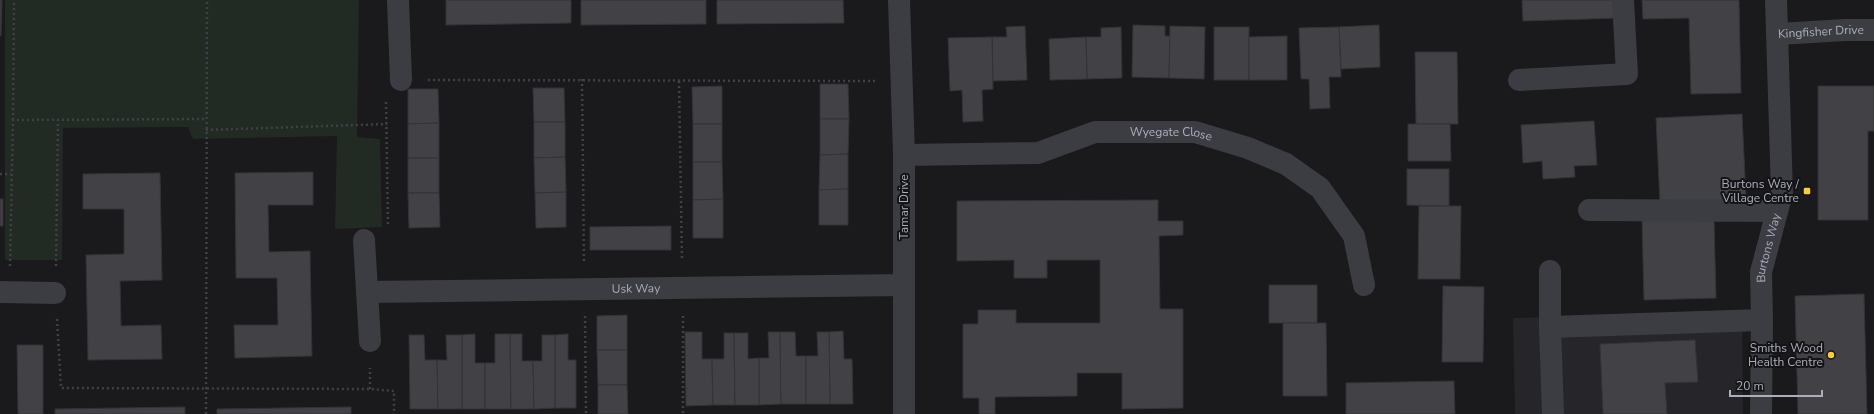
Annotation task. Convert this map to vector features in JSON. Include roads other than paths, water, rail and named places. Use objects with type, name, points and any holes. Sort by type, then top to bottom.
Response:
[{"type":"street","points":[[398,0],[401,80]]},
{"type":"street","name":"Tamar Drive","points":[[898,0],[904,155],[904,414]]},
{"type":"street","points":[[1519,80],[1627,74],[1624,0]]},
{"type":"street","name":"Kingfisher Drive","points":[[1776,0],[1778,34],[1845,30],[1874,30]]},
{"type":"street","name":"Burtons Way","points":[[1761,414],[1761,272],[1782,193],[1778,34]]},
{"type":"street","name":"Wyegate Close","points":[[904,155],[1038,153],[1095,132],[1195,132],[1248,148],[1279,162],[1320,188],[1354,236],[1364,285]]},
{"type":"street","points":[[1589,210],[1777,211]]},
{"type":"street","points":[[364,240],[370,341]]},
{"type":"street","points":[[1550,271],[1553,414]]},
{"type":"street","name":"Usk Way","points":[[367,292],[904,285]]},
{"type":"street","points":[[5,292],[55,293]]},
{"type":"street","points":[[1550,327],[1762,320]]},
{"type":"place","name":"Burtons Way / Village Centre","points":[[1807,191]]},
{"type":"place","name":"Smiths Wood Health Centre","points":[[1831,355]]}]
